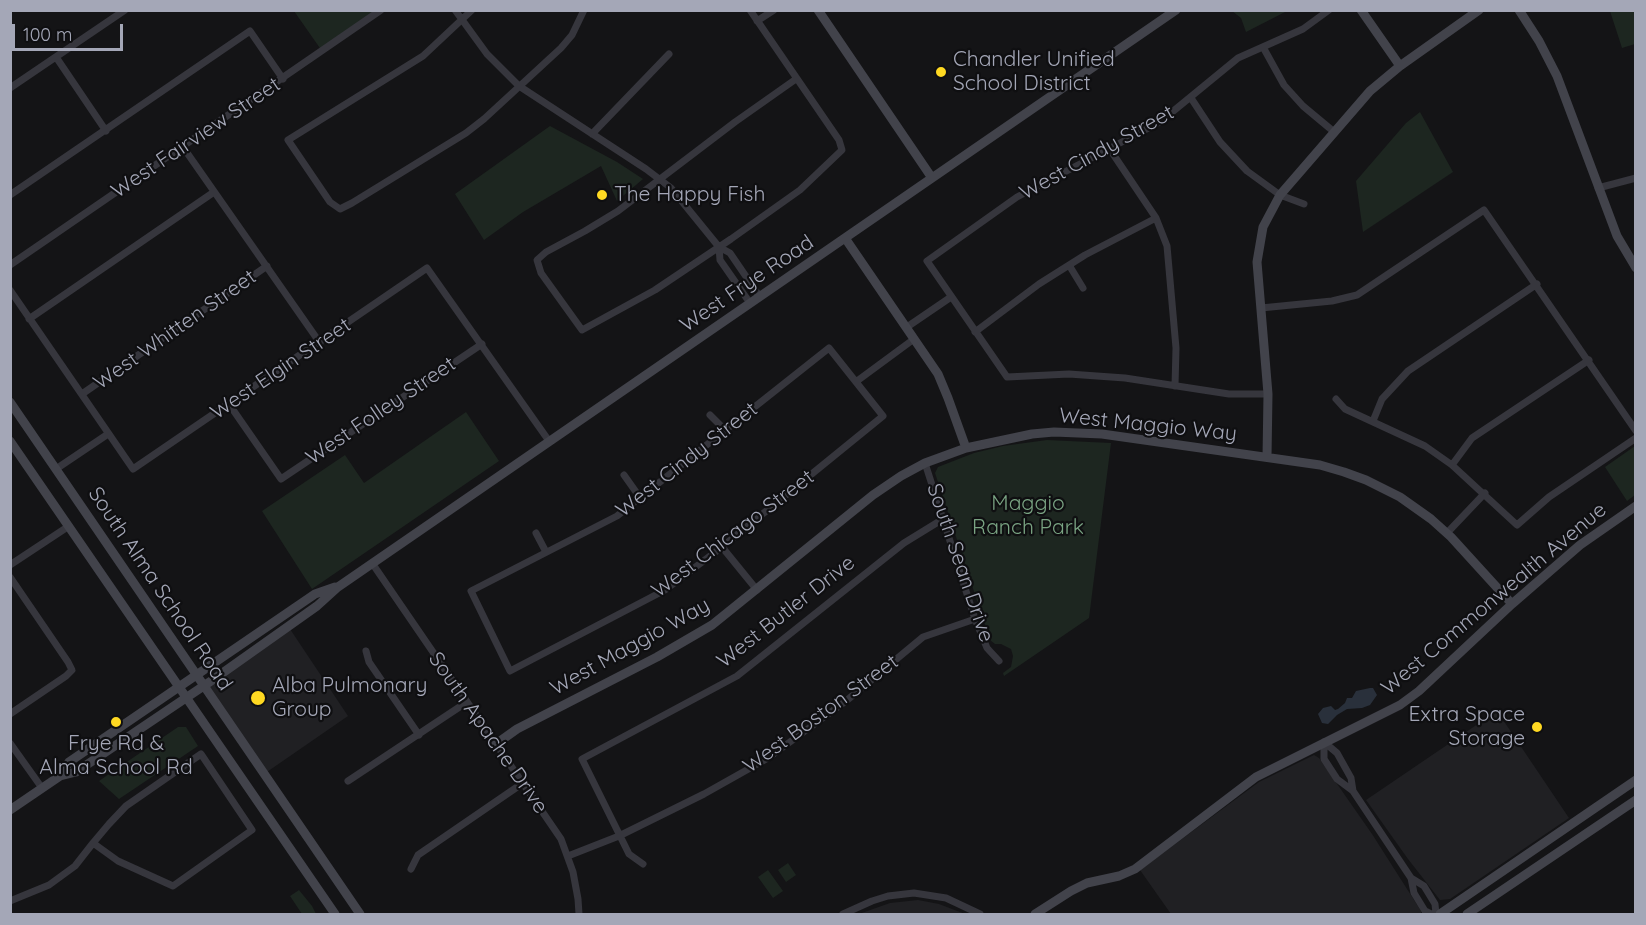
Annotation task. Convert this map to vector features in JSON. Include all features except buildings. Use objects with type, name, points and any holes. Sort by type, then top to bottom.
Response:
[{"type":"street","points":[[10,88],[125,10]]},
{"type":"street","name":"West Fairview Street","points":[[10,265],[381,10]]},
{"type":"street","points":[[454,10],[487,54],[519,86],[660,180],[686,204],[719,247],[730,253],[760,297]]},
{"type":"street","points":[[472,10],[423,56],[288,140],[330,202],[340,209],[466,133],[484,119],[572,35],[584,10]]},
{"type":"street","points":[[757,21],[774,10]]},
{"type":"street","points":[[818,10],[932,178]]},
{"type":"street","name":"West Frye Road","points":[[10,810],[60,776],[76,772],[204,686],[317,606],[338,586],[1176,10]]},
{"type":"street","name":"West Cindy Street","points":[[951,297],[927,261],[1017,197],[1160,122],[1238,58],[1303,29],[1329,10]]},
{"type":"street","points":[[1362,10],[1400,66]]},
{"type":"street","points":[[1267,457],[1268,394],[1257,262],[1263,227],[1280,195],[1333,131],[1378,82],[1479,10]]},
{"type":"street","points":[[1519,10],[1539,41],[1557,76],[1617,236],[1635,268]]},
{"type":"street","points":[[753,12],[838,140],[842,150],[800,190],[719,247],[655,290],[582,330],[541,273],[537,260],[546,252],[618,212],[735,122],[796,79]]},
{"type":"street","points":[[10,195],[250,31],[283,79]]},
{"type":"street","points":[[1263,47],[1284,85],[1302,106],[1333,131]]},
{"type":"street","points":[[592,134],[669,54]]},
{"type":"street","points":[[56,57],[106,131]]},
{"type":"street","points":[[1191,98],[1220,142],[1247,171],[1280,195],[1304,204]]},
{"type":"street","points":[[183,147],[320,343]]},
{"type":"street","points":[[1109,148],[1156,218],[1167,246],[1176,348],[1175,386]]},
{"type":"street","points":[[1598,188],[1635,178]]},
{"type":"street","points":[[29,319],[214,192]]},
{"type":"street","points":[[1262,308],[1332,301],[1357,295],[1484,210],[1537,284],[1635,431]]},
{"type":"street","points":[[975,332],[1039,284],[1069,265],[1156,218]]},
{"type":"street","points":[[845,238],[938,374],[966,448]]},
{"type":"street","points":[[719,247],[720,260],[750,303]]},
{"type":"street","points":[[1069,265],[1083,288]]},
{"type":"street","name":"West Whitten Street","points":[[82,394],[267,266]]},
{"type":"street","name":"West Elgin Street","points":[[108,434],[134,469],[428,268],[482,344]]},
{"type":"street","points":[[1373,421],[1382,399],[1408,371],[1537,284]]},
{"type":"street","points":[[10,290],[108,434],[56,469]]},
{"type":"street","points":[[907,327],[951,297],[1007,377],[1069,374],[1125,378],[1229,394],[1268,394]]},
{"type":"street","points":[[856,381],[914,339]]},
{"type":"street","points":[[482,344],[549,441]]},
{"type":"street","name":"West Folley Street","points":[[229,404],[281,478],[482,344]]},
{"type":"street","name":"West Cindy Street","points":[[471,591],[616,516],[641,499],[829,348],[856,381]]},
{"type":"street","points":[[1452,465],[1472,438],[1588,360]]},
{"type":"street","name":"West Chicago Street","points":[[471,591],[510,671],[665,590],[722,547],[883,416],[856,381]]},
{"type":"street","points":[[1336,399],[1346,409],[1425,446],[1452,465],[1517,525],[1549,497],[1635,438]]},
{"type":"street","name":"South Alma School Road","points":[[10,402],[360,915]]},
{"type":"street","points":[[710,415],[725,430]]},
{"type":"street","name":"West Maggio Way","points":[[496,744],[533,721],[688,640],[712,625],[873,495],[925,463],[966,448],[1010,438],[1054,432],[1102,434],[1320,465],[1366,480],[1400,497],[1447,533],[1512,604]]},
{"type":"street","name":"South Alma School Road","points":[[10,441],[335,915]]},
{"type":"street","name":"South Sean Drive","points":[[925,463],[975,619],[987,648],[999,661]]},
{"type":"street","points":[[624,475],[641,499]]},
{"type":"street","points":[[1447,533],[1485,494]]},
{"type":"street","name":"West Commonwealth Avenue","points":[[1035,915],[1087,883],[1119,876],[1135,869],[1256,777],[1391,710],[1410,698],[1580,545],[1635,506]]},
{"type":"street","name":"West Butler Drive","points":[[619,836],[582,759],[737,676],[904,543],[943,519]]},
{"type":"street","points":[[10,565],[69,526]]},
{"type":"street","points":[[536,533],[546,552]]},
{"type":"street","points":[[722,547],[757,590]]},
{"type":"street","name":"South Apache Drive","points":[[372,563],[561,839],[568,856],[578,898],[579,915]]},
{"type":"street","points":[[10,577],[72,670],[10,714]]},
{"type":"street","name":"West Frye Road","points":[[60,776],[69,762],[315,594],[338,586]]},
{"type":"street","name":"West Boston Street","points":[[568,856],[619,836],[704,794],[768,758],[846,701],[923,637],[975,619]]},
{"type":"street","points":[[366,651],[369,662],[418,735]]},
{"type":"street","points":[[348,781],[466,702]]},
{"type":"street","points":[[1323,742],[1336,753],[1351,778],[1353,791]]},
{"type":"street","points":[[1323,742],[1324,759],[1337,780],[1353,791],[1411,878],[1414,893],[1425,911],[1431,915]]},
{"type":"street","points":[[10,743],[42,788]]},
{"type":"street","points":[[10,901],[49,885],[75,866],[93,843],[126,806],[201,754],[252,830],[173,886],[117,861],[93,843]]},
{"type":"street","points":[[1411,878],[1424,886],[1435,904],[1438,915],[1635,780]]},
{"type":"street","points":[[411,869],[418,855],[523,783]]},
{"type":"street","points":[[1467,915],[1635,800]]},
{"type":"street","points":[[619,836],[629,854],[643,864]]},
{"type":"street","points":[[843,915],[888,896],[914,893],[946,898],[980,915]]},
{"type":"shaded area","points":[[288,626],[348,716],[264,774],[204,685]]},
{"type":"shaded area","points":[[1373,688],[1377,695],[1370,705],[1347,709],[1328,724],[1322,723],[1318,714],[1323,708],[1331,706],[1335,710],[1338,709],[1347,698],[1352,698],[1356,691]]},
{"type":"shaded area","points":[[1497,711],[1569,818],[1450,899],[1440,900],[1366,800]]},
{"type":"shaded area","points":[[1314,755],[1319,758],[1372,834],[1421,914],[1171,914],[1140,870],[1259,782]]},
{"type":"shaded area","points":[[918,900],[939,904],[965,914],[859,914],[890,903]]},
{"type":"green space","points":[[294,11],[381,11],[322,51]]},
{"type":"green space","points":[[1232,11],[1287,11],[1246,32],[1241,18]]},
{"type":"green space","points":[[1610,11],[1635,11],[1635,44],[1622,48]]},
{"type":"green space","points":[[1420,112],[1453,172],[1363,232],[1356,181],[1406,123]]},
{"type":"green space","points":[[550,126],[617,162],[643,179],[617,201],[601,166],[523,212],[484,240],[455,194]]},
{"type":"green space","points":[[466,412],[499,461],[312,589],[262,511],[345,455],[364,483]]},
{"type":"green space","name":"Maggio Ranch Park","points":[[1047,440],[1111,443],[1089,618],[1004,676],[1003,673],[1011,667],[1013,656],[1011,649],[990,640],[935,473],[938,467],[974,453],[1003,446]]},
{"type":"green space","points":[[1635,446],[1635,495],[1627,501],[1605,467]]},
{"type":"green space","points":[[178,727],[186,727],[198,746],[119,799],[99,781]]},
{"type":"green space","points":[[788,863],[796,875],[786,882],[778,870]]},
{"type":"green space","points":[[768,870],[783,891],[773,898],[758,877]]},
{"type":"green space","points":[[299,890],[316,914],[302,914],[290,896]]},
{"type":"place","name":"Chandler Unified School District","points":[[941,72]]},
{"type":"place","name":"The Happy Fish","points":[[602,195]]},
{"type":"place","name":"Alba Pulmonary Group","points":[[258,698]]},
{"type":"place","name":"Frye Rd & Alma School Rd","points":[[116,722]]},
{"type":"place","name":"Extra Space Storage","points":[[1537,727]]}]
